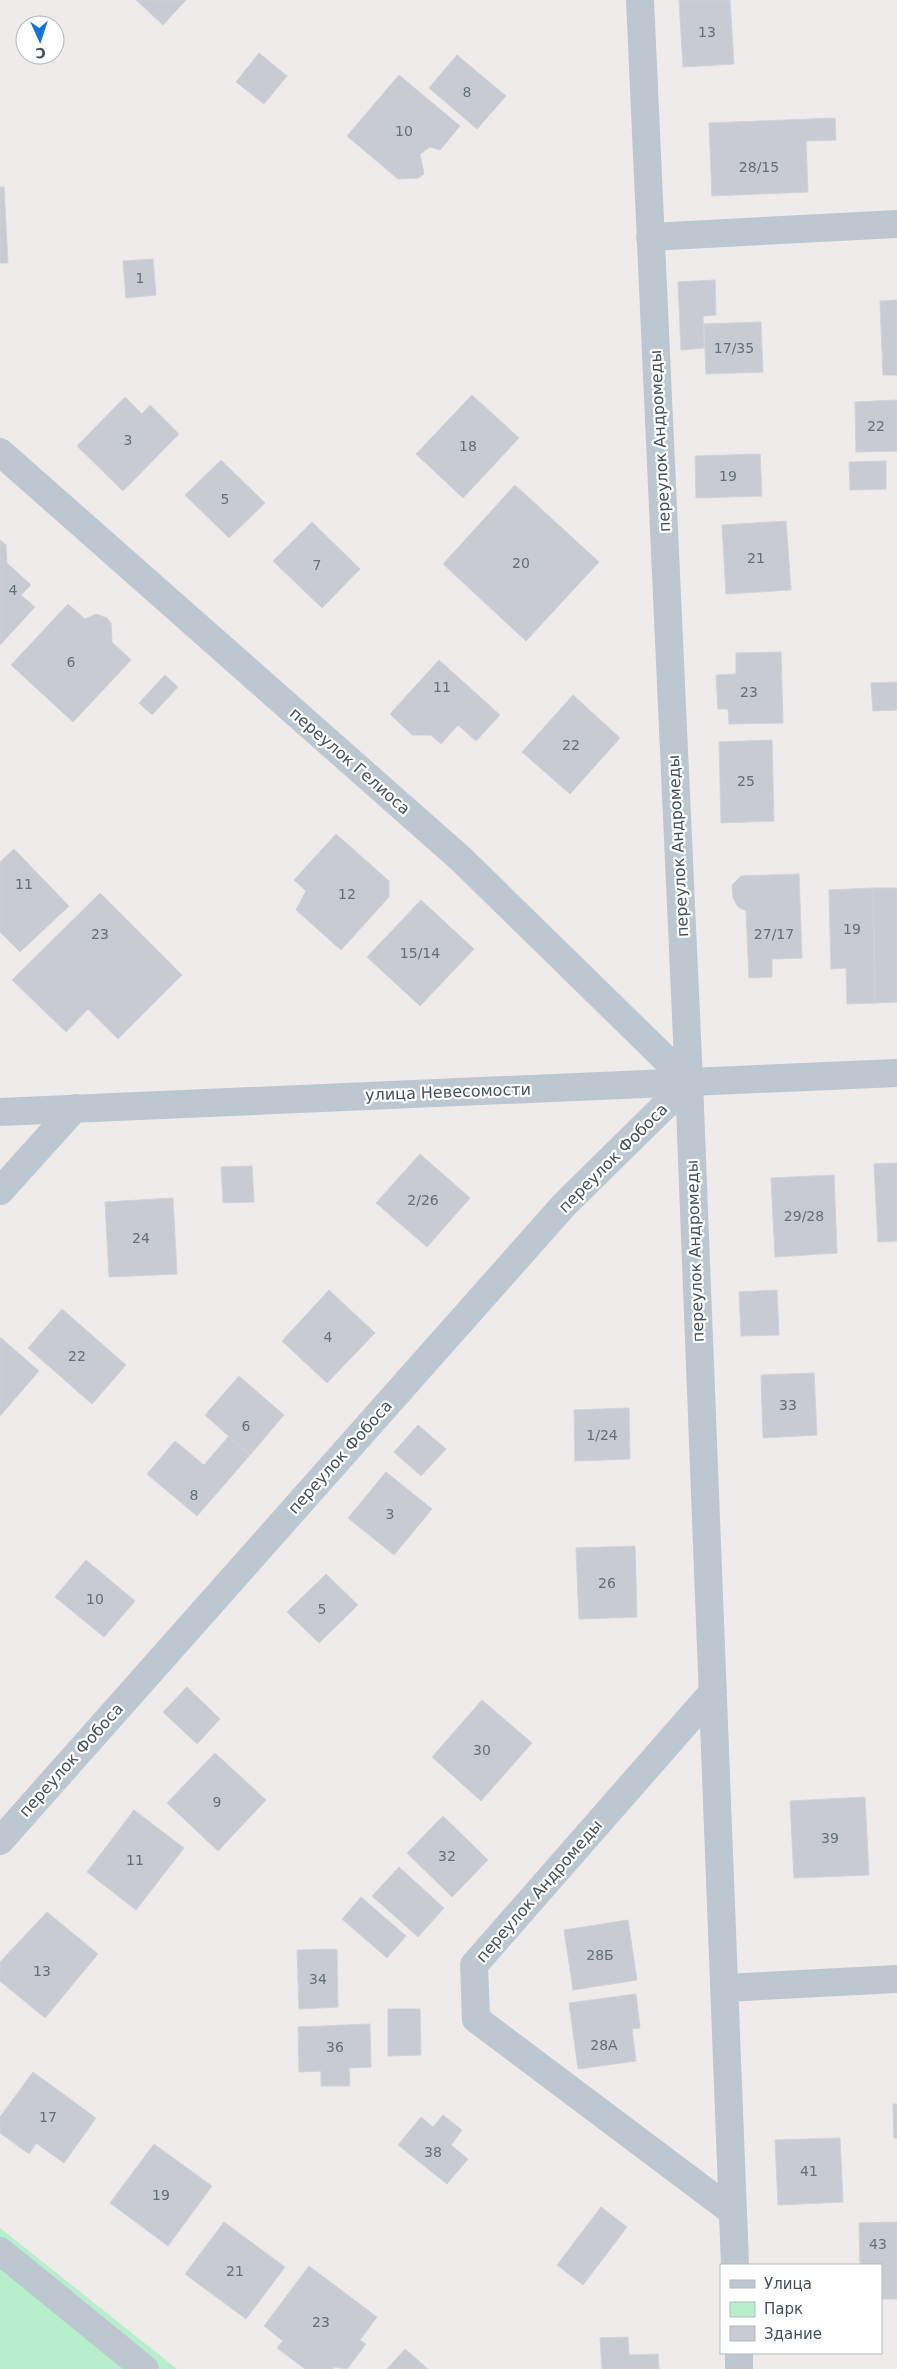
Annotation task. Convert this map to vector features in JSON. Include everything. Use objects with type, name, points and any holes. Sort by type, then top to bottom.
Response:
[{"type":"street","name":"переулок Андромеды","points":[[640,0],[689,1082],[735,2264]]},
{"type":"street","points":[[650,237],[897,224]]},
{"type":"street","name":"переулок Гелиоса","points":[[0,452],[461,859],[689,1082]]},
{"type":"street","name":"улица Невесомости","points":[[0,1112],[897,1073]]},
{"type":"street","name":"переулок Фобоса","points":[[0,1840],[564,1204],[689,1082]]},
{"type":"street","points":[[0,1191],[75,1108]]},
{"type":"street","name":"переулок Андромеды","points":[[713,1692],[474,1965],[476,2019],[733,2212]]},
{"type":"street","points":[[724,1988],[897,1979]]},
{"type":"street","points":[[0,2251],[145,2369]]},
{"type":"street","points":[[738,2354],[739,2369]]},
{"type":"green space","points":[[0,2228],[177,2369],[0,2369]]},
{"type":"building","points":[[136,0],[186,0],[163,25]]},
{"type":"building","points":[[679,0],[730,0],[734,64],[683,67]]},
{"type":"building","points":[[259,53],[287,76],[264,104],[236,82]]},
{"type":"building","points":[[457,55],[506,96],[477,129],[429,88]]},
{"type":"building","points":[[399,75],[460,126],[440,150],[430,147],[420,154],[424,174],[418,178],[398,179],[347,136]]},
{"type":"building","points":[[835,118],[836,140],[806,141],[808,192],[712,196],[709,123]]},
{"type":"building","points":[[0,187],[4,187],[8,263],[0,263]]},
{"type":"building","points":[[153,259],[156,295],[126,298],[123,261]]},
{"type":"building","points":[[715,280],[716,315],[703,316],[704,348],[681,350],[678,282]]},
{"type":"building","points":[[897,300],[897,375],[883,375],[880,301]]},
{"type":"building","points":[[761,322],[763,372],[706,374],[704,324]]},
{"type":"building","points":[[472,395],[519,438],[463,498],[416,454]]},
{"type":"building","points":[[125,397],[142,414],[150,405],[179,434],[123,491],[77,446]]},
{"type":"building","points":[[897,400],[897,451],[856,452],[855,402]]},
{"type":"building","points":[[760,454],[762,496],[696,498],[695,456]]},
{"type":"building","points":[[221,460],[265,503],[229,538],[185,495]]},
{"type":"building","points":[[886,461],[886,489],[850,490],[849,462]]},
{"type":"building","points":[[515,485],[599,562],[526,641],[443,564]]},
{"type":"building","points":[[786,521],[791,590],[726,594],[722,525]]},
{"type":"building","points":[[312,522],[360,569],[322,608],[273,561]]},
{"type":"building","points":[[0,540],[6,545],[7,563],[31,585],[21,595],[35,607],[0,645]]},
{"type":"building","points":[[68,604],[85,619],[96,614],[107,618],[111,623],[112,642],[131,660],[73,722],[11,665]]},
{"type":"building","points":[[781,652],[783,723],[729,724],[728,709],[718,709],[716,675],[736,674],[736,653]]},
{"type":"building","points":[[439,660],[500,715],[476,741],[458,725],[441,744],[431,735],[412,735],[390,714]]},
{"type":"building","points":[[165,675],[178,687],[152,715],[139,703]]},
{"type":"building","points":[[897,682],[897,710],[873,711],[871,683]]},
{"type":"building","points":[[573,695],[620,738],[570,794],[522,752]]},
{"type":"building","points":[[772,740],[774,821],[721,823],[719,742]]},
{"type":"building","points":[[336,834],[389,881],[389,897],[341,950],[296,910],[306,891],[294,880]]},
{"type":"building","points":[[14,849],[69,906],[20,952],[0,932],[0,862]]},
{"type":"building","points":[[799,874],[802,958],[772,959],[772,977],[749,978],[746,911],[738,907],[733,898],[732,885],[741,876]]},
{"type":"building","points":[[873,888],[875,1003],[847,1004],[846,968],[831,969],[829,890]]},
{"type":"building","points":[[873,888],[897,888],[897,1002],[875,1003]]},
{"type":"building","points":[[100,893],[182,975],[118,1039],[88,1009],[66,1032],[12,980]]},
{"type":"building","points":[[421,900],[474,949],[420,1006],[367,957]]},
{"type":"building","points":[[420,1154],[470,1198],[427,1247],[376,1203]]},
{"type":"building","points":[[897,1163],[897,1241],[878,1242],[874,1164]]},
{"type":"building","points":[[252,1166],[254,1202],[223,1203],[221,1167]]},
{"type":"building","points":[[834,1175],[837,1253],[775,1257],[771,1178]]},
{"type":"building","points":[[173,1198],[177,1274],[109,1277],[105,1202]]},
{"type":"building","points":[[329,1290],[375,1333],[327,1383],[282,1341]]},
{"type":"building","points":[[777,1290],[779,1335],[741,1336],[739,1292]]},
{"type":"building","points":[[62,1309],[126,1365],[92,1404],[28,1348]]},
{"type":"building","points":[[0,1337],[39,1371],[0,1416]]},
{"type":"building","points":[[814,1373],[817,1435],[763,1438],[761,1375]]},
{"type":"building","points":[[239,1376],[284,1415],[250,1455],[205,1415]]},
{"type":"building","points":[[629,1408],[630,1459],[575,1461],[574,1410]]},
{"type":"building","points":[[418,1425],[446,1449],[421,1476],[394,1452]]},
{"type":"building","points":[[229,1436],[250,1455],[197,1516],[147,1474],[175,1441],[204,1465]]},
{"type":"building","points":[[386,1472],[432,1509],[394,1555],[348,1518]]},
{"type":"building","points":[[635,1546],[637,1617],[579,1619],[576,1548]]},
{"type":"building","points":[[86,1560],[135,1601],[104,1637],[55,1597]]},
{"type":"building","points":[[326,1574],[358,1605],[319,1643],[287,1612]]},
{"type":"building","points":[[187,1687],[220,1719],[197,1744],[163,1712]]},
{"type":"building","points":[[482,1700],[532,1743],[481,1801],[432,1757]]},
{"type":"building","points":[[215,1753],[266,1800],[218,1851],[167,1803]]},
{"type":"building","points":[[865,1797],[869,1875],[794,1878],[790,1801]]},
{"type":"building","points":[[134,1810],[184,1848],[136,1910],[87,1872]]},
{"type":"building","points":[[443,1816],[488,1860],[452,1897],[407,1853]]},
{"type":"building","points":[[399,1867],[444,1908],[418,1937],[372,1896]]},
{"type":"building","points":[[361,1897],[406,1936],[387,1958],[342,1919]]},
{"type":"building","points":[[47,1912],[98,1954],[45,2018],[0,1981],[0,1962]]},
{"type":"building","points":[[628,1920],[637,1980],[573,1990],[564,1930]]},
{"type":"building","points":[[337,1949],[338,2007],[299,2009],[297,1950]]},
{"type":"building","points":[[636,1994],[640,2028],[632,2029],[636,2061],[578,2069],[569,2003]]},
{"type":"building","points":[[388,2009],[420,2009],[421,2055],[388,2056]]},
{"type":"building","points":[[370,2024],[371,2067],[349,2068],[350,2086],[321,2086],[321,2071],[299,2072],[298,2027]]},
{"type":"building","points":[[33,2072],[96,2118],[64,2163],[36,2143],[29,2154],[0,2133],[0,2117]]},
{"type":"building","points":[[893,2104],[897,2104],[897,2138],[894,2138]]},
{"type":"building","points":[[443,2115],[462,2130],[451,2145],[468,2159],[447,2184],[398,2145],[421,2117],[433,2127]]},
{"type":"building","points":[[840,2138],[843,2202],[778,2205],[775,2140]]},
{"type":"building","points":[[154,2144],[212,2186],[168,2246],[110,2203]]},
{"type":"building","points":[[601,2207],[627,2227],[583,2285],[557,2265]]},
{"type":"building","points":[[224,2222],[285,2267],[246,2319],[185,2274]]},
{"type":"building","points":[[897,2222],[897,2299],[882,2299],[882,2264],[860,2264],[859,2223]]},
{"type":"building","points":[[309,2266],[377,2317],[360,2340],[366,2344],[347,2369],[334,2367],[333,2369],[305,2369],[277,2348],[283,2341],[264,2326]]},
{"type":"building","points":[[628,2337],[629,2355],[658,2354],[659,2369],[602,2369],[600,2338]]},
{"type":"building","points":[[405,2349],[428,2369],[387,2369]]}]
